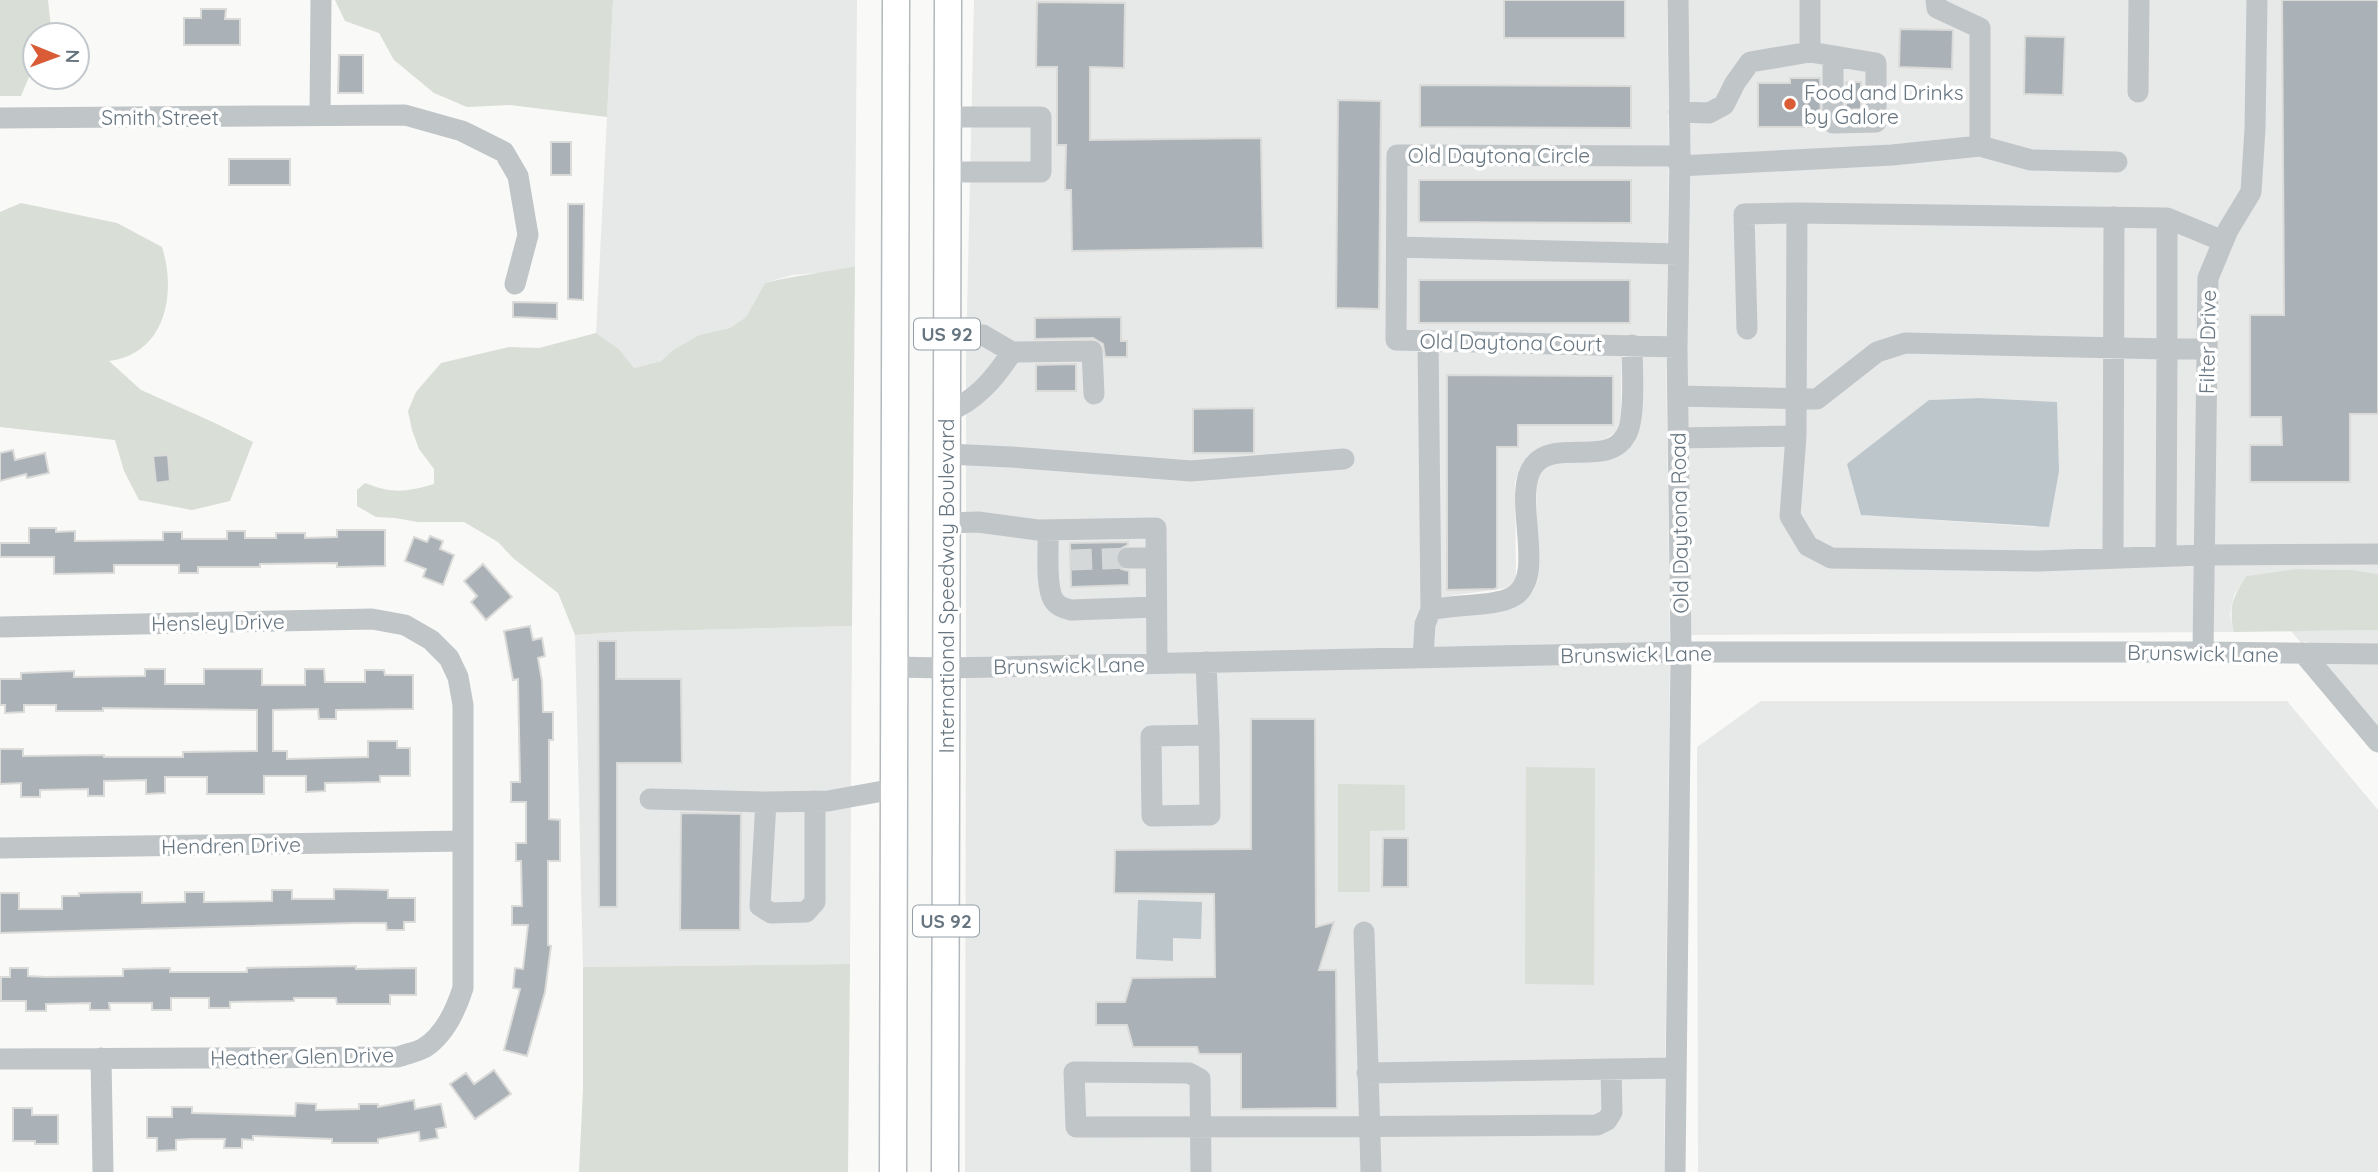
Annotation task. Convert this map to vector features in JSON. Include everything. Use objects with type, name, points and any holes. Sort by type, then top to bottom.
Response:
[{"type":"main road","name":"US 92","points":[[893,1172],[896,0]]},
{"type":"main road","name":"International Speedway Boulevard","points":[[944,1172],[947,0]]},
{"type":"main road","points":[[893,1122],[913,1172]]},
{"type":"street","points":[[320,116],[321,0]]},
{"type":"street","name":"Old Daytona Road","points":[[1675,1172],[1681,652],[1677,346],[1680,161],[1678,0]]},
{"type":"street","points":[[1810,0],[1810,52]]},
{"type":"street","points":[[1936,0],[1937,8],[1980,28],[1980,146]]},
{"type":"street","points":[[2138,92],[2139,0]]},
{"type":"street","name":"Filter Drive","points":[[2203,652],[2208,278],[2223,242],[2250,192],[2255,129],[2257,0]]},
{"type":"street","points":[[1679,112],[1709,113],[1724,106],[1735,83],[1750,62],[1810,52],[1833,56]]},
{"type":"street","name":"Smith Street","points":[[0,118],[405,115],[462,131],[505,152],[518,176],[528,235],[515,284]]},
{"type":"street","points":[[947,117],[1041,117],[1041,172],[947,172]]},
{"type":"street","points":[[1680,161],[1892,155],[1980,146],[2031,160],[2117,162]]},
{"type":"street","name":"Old Daytona Circle","points":[[1397,247],[1397,155],[1680,161]]},
{"type":"street","points":[[1797,213],[1797,397],[1790,516],[1808,547],[1831,558],[2038,561],[2203,555],[2378,554]]},
{"type":"street","points":[[1747,329],[1744,214],[2167,218],[2223,242]]},
{"type":"street","points":[[2113,558],[2116,347],[2114,217]]},
{"type":"street","points":[[2166,556],[2167,218]]},
{"type":"street","points":[[1397,247],[1678,254]]},
{"type":"street","name":"Old Daytona Court","points":[[1397,247],[1396,340],[1677,346]]},
{"type":"street","points":[[947,336],[983,335],[1012,352],[1092,351],[1094,394]]},
{"type":"street","points":[[1423,658],[1425,624],[1431,610],[1428,340]]},
{"type":"street","points":[[1678,396],[1817,398],[1877,352],[1905,343],[2207,349]]},
{"type":"street","points":[[1431,610],[1514,597],[1526,584],[1526,481],[1533,467],[1549,453],[1604,451],[1626,436],[1631,417],[1632,345]]},
{"type":"street","points":[[947,412],[965,405],[997,376],[1012,352]]},
{"type":"street","points":[[1678,438],[1796,436]]},
{"type":"street","points":[[947,454],[1191,471],[1345,459]]},
{"type":"street","points":[[947,523],[978,522],[1048,530],[1156,528],[1157,663]]},
{"type":"street","points":[[1048,530],[1053,599],[1061,608],[1071,610],[1156,607]]},
{"type":"street","points":[[1128,558],[1156,558]]},
{"type":"street","points":[[1049,560],[1071,560]]},
{"type":"street","name":"Hensley Drive","points":[[0,627],[372,619],[405,625],[431,640]]},
{"type":"street","name":"Heather Glen Drive","points":[[0,1059],[398,1057],[424,1048],[443,1030],[457,1006],[463,988],[463,705],[458,677],[449,658],[431,640]]},
{"type":"street","name":"Brunswick Lane","points":[[894,667],[1681,652],[2378,654]]},
{"type":"street","points":[[2304,654],[2378,742]]},
{"type":"street","points":[[1206,662],[1209,735],[1210,815],[1152,816],[1151,736],[1209,735]]},
{"type":"street","points":[[650,799],[815,801],[894,789]]},
{"type":"street","points":[[766,802],[760,906],[771,913],[806,912],[815,902],[815,801]]},
{"type":"street","name":"Hendren Drive","points":[[0,848],[463,841]]},
{"type":"street","points":[[1364,932],[1371,1172]]},
{"type":"street","points":[[101,1058],[103,1172]]},
{"type":"street","points":[[1367,1073],[1676,1068]]},
{"type":"street","points":[[1201,1172],[1199,1127],[1200,1079],[1189,1073],[1074,1072],[1076,1127],[1199,1127],[1369,1128],[1597,1125],[1607,1120],[1612,1112],[1611,1069]]},
{"type":"shaded area","points":[[0,0],[48,0],[50,21],[21,21],[21,91],[23,91],[21,96],[0,96]]},
{"type":"shaded area","points":[[335,0],[613,0],[607,117],[510,105],[467,107],[434,93],[394,60],[379,33],[345,21]]},
{"type":"shaded area","points":[[613,0],[857,0],[855,266],[830,272],[792,275],[765,283],[746,317],[730,328],[699,335],[673,350],[661,361],[634,368],[619,349],[596,333]]},
{"type":"shaded area","points":[[974,0],[1667,0],[1669,156],[1666,347],[1670,643],[1434,648],[1435,626],[1439,618],[1522,603],[1534,590],[1538,564],[1536,483],[1542,471],[1553,463],[1623,452],[1634,442],[1641,417],[1622,337],[1621,416],[1617,431],[1601,442],[1544,446],[1525,460],[1515,482],[1516,581],[1508,588],[1442,597],[1421,607],[1415,620],[1413,649],[966,657],[966,357]]},
{"type":"shaded area","points":[[1688,0],[2378,0],[2378,574],[2353,570],[2296,569],[2246,576],[2234,595],[2230,614],[2234,632],[1691,635],[1687,347]],"holes":[[[1979,398],[2057,402],[2036,527],[1862,515],[1929,400]]]},
{"type":"shaded area","points":[[21,203],[117,223],[162,247],[168,284],[162,319],[143,347],[128,356],[109,361],[141,390],[253,442],[230,501],[192,510],[139,500],[124,471],[115,440],[0,427],[0,212]]},
{"type":"shaded area","points":[[855,266],[852,626],[575,635],[558,593],[513,558],[498,542],[464,522],[418,522],[376,517],[357,506],[357,490],[365,483],[400,491],[434,484],[434,469],[419,449],[408,411],[416,392],[441,363],[509,347],[539,348],[596,333],[619,349],[634,368],[661,361],[673,350],[699,335],[730,328],[746,317],[765,283]]},
{"type":"shaded area","points":[[1979,398],[2057,402],[2059,471],[2049,527],[1861,515],[1847,464],[1929,400]]},
{"type":"shaded area","points":[[2296,569],[2353,570],[2378,574],[2378,630],[2234,632],[2233,602],[2246,576]]},
{"type":"shaded area","points":[[852,626],[850,964],[583,967],[575,635]]},
{"type":"shaded area","points":[[2378,630],[2378,645],[2309,645],[2306,641],[2302,644],[2291,631]]},
{"type":"shaded area","points":[[1670,662],[1664,1172],[965,1172],[966,675]]},
{"type":"shaded area","points":[[2325,664],[2378,664],[2378,726]]},
{"type":"shaded area","points":[[1761,701],[2287,701],[2378,810],[2378,1172],[1698,1172],[1697,747]]},
{"type":"shaded area","points":[[1526,767],[1595,768],[1594,985],[1525,984]]},
{"type":"shaded area","points":[[1338,784],[1405,785],[1405,830],[1370,831],[1370,892],[1338,892]]},
{"type":"shaded area","points":[[1138,900],[1202,902],[1201,939],[1173,938],[1173,961],[1136,959]]},
{"type":"shaded area","points":[[850,964],[848,1172],[579,1172],[583,1089],[583,967]]},
{"type":"building","points":[[1504,0],[1625,0],[1625,38],[1504,38]]},
{"type":"building","points":[[2282,0],[2378,0],[2378,414],[2350,414],[2350,482],[2250,482],[2250,445],[2282,445],[2281,417],[2250,417],[2250,315],[2284,315]]},
{"type":"building","points":[[1037,2],[1125,3],[1124,68],[1090,67],[1090,140],[1261,138],[1263,248],[1072,251],[1071,190],[1065,190],[1066,145],[1057,145],[1057,67],[1036,67]]},
{"type":"building","points":[[201,9],[226,9],[225,19],[240,19],[240,45],[184,45],[184,18],[201,18]]},
{"type":"building","points":[[1900,29],[1953,30],[1952,69],[1899,67]]},
{"type":"building","points":[[2025,36],[2065,37],[2063,95],[2024,94]]},
{"type":"building","points":[[339,55],[363,55],[363,93],[338,93]]},
{"type":"building","points":[[1790,78],[1820,78],[1821,127],[1758,127],[1758,83],[1790,83]]},
{"type":"building","points":[[1846,82],[1861,82],[1861,109],[1846,110]]},
{"type":"building","points":[[1420,85],[1631,86],[1631,128],[1420,127]]},
{"type":"building","points":[[1338,100],[1381,101],[1379,309],[1336,308]]},
{"type":"building","points":[[551,142],[571,142],[571,175],[551,175]]},
{"type":"building","points":[[229,159],[290,159],[290,185],[229,185]]},
{"type":"building","points":[[1419,180],[1631,180],[1631,223],[1419,222]]},
{"type":"building","points":[[568,204],[584,204],[583,300],[568,299]]},
{"type":"building","points":[[1419,280],[1630,280],[1630,323],[1419,323]]},
{"type":"building","points":[[513,302],[557,303],[557,319],[513,317]]},
{"type":"building","points":[[1121,317],[1121,341],[1127,341],[1127,357],[1105,357],[1103,344],[1093,338],[1035,339],[1035,318]]},
{"type":"building","points":[[1076,364],[1076,391],[1036,391],[1036,365]]},
{"type":"building","points":[[1447,375],[1613,376],[1613,425],[1518,425],[1518,447],[1497,447],[1497,588],[1494,589],[1447,590]]},
{"type":"building","points":[[1254,408],[1254,453],[1193,453],[1193,409]]},
{"type":"building","points":[[13,450],[15,460],[45,453],[49,473],[27,478],[26,474],[0,481],[0,453]]},
{"type":"building","points":[[168,455],[170,481],[156,483],[153,456]]},
{"type":"building","points":[[29,528],[56,528],[56,532],[75,531],[75,541],[163,540],[163,532],[182,532],[182,539],[227,539],[227,531],[245,531],[245,538],[276,538],[276,533],[305,533],[305,538],[337,537],[337,530],[385,530],[385,566],[337,567],[337,563],[260,564],[260,567],[198,567],[198,573],[179,573],[179,565],[114,565],[114,573],[54,574],[54,557],[0,557],[0,543],[29,543]]},
{"type":"building","points":[[430,536],[443,541],[440,549],[454,555],[443,585],[423,577],[426,569],[405,561],[414,537],[427,542]]},
{"type":"building","points":[[1128,542],[1128,545],[1117,551],[1115,559],[1121,569],[1129,571],[1129,585],[1071,587],[1070,543]]},
{"type":"building","points":[[483,564],[512,597],[486,620],[471,602],[477,596],[464,581]]},
{"type":"building","points":[[530,626],[533,640],[542,638],[545,656],[538,658],[543,712],[553,712],[553,740],[549,740],[549,819],[560,820],[560,861],[548,861],[548,945],[551,946],[545,992],[527,1056],[504,1050],[520,989],[513,988],[515,968],[523,969],[528,925],[512,925],[512,906],[522,906],[521,861],[516,861],[516,843],[526,843],[526,802],[511,802],[511,782],[520,782],[518,679],[513,680],[504,631]]},
{"type":"building","points":[[598,641],[616,641],[616,679],[681,679],[682,763],[617,763],[617,907],[599,907]]},
{"type":"building","points":[[145,669],[165,669],[165,684],[204,684],[204,669],[262,669],[262,685],[305,685],[305,669],[324,669],[325,682],[365,682],[365,670],[384,670],[385,675],[413,675],[413,709],[336,710],[336,719],[319,719],[318,709],[273,710],[273,751],[287,751],[287,759],[368,757],[368,741],[397,741],[397,748],[410,748],[410,776],[380,776],[380,782],[325,783],[325,791],[306,792],[306,776],[264,776],[264,794],[207,794],[207,777],[165,777],[165,793],[146,794],[146,780],[104,781],[104,796],[88,796],[88,789],[40,790],[40,797],[21,797],[21,783],[0,784],[0,749],[23,749],[23,756],[104,757],[183,757],[183,752],[257,751],[257,710],[103,708],[103,711],[56,711],[56,705],[24,705],[24,712],[5,713],[5,705],[0,705],[0,679],[21,679],[21,673],[74,671],[74,677],[145,676]]},
{"type":"building","points":[[1251,719],[1315,719],[1316,927],[1334,922],[1319,970],[1336,970],[1337,1108],[1241,1109],[1241,1054],[1199,1054],[1197,1047],[1133,1047],[1127,1025],[1096,1025],[1096,1002],[1125,1002],[1132,978],[1215,977],[1214,894],[1114,893],[1115,850],[1251,849]]},
{"type":"building","points":[[681,813],[741,814],[740,930],[680,930]]},
{"type":"building","points":[[1383,838],[1408,838],[1408,887],[1382,887]]},
{"type":"building","points":[[334,889],[388,890],[388,898],[415,898],[415,922],[404,922],[404,930],[387,930],[386,923],[354,923],[0,933],[0,893],[19,893],[19,909],[62,909],[62,896],[79,896],[79,893],[142,892],[142,903],[185,902],[185,892],[204,892],[204,902],[272,901],[272,890],[292,890],[292,899],[334,899]]},
{"type":"building","points":[[356,966],[356,969],[416,968],[416,995],[390,995],[390,1004],[337,1004],[336,998],[294,998],[294,1001],[230,1002],[230,1008],[209,1008],[209,998],[171,998],[171,1010],[152,1010],[152,1003],[109,1003],[110,1010],[90,1010],[90,1003],[46,1004],[46,1011],[26,1011],[26,1001],[1,1001],[1,977],[10,977],[10,968],[28,968],[28,976],[46,977],[123,976],[123,969],[170,968],[170,972],[247,972],[247,968]]},
{"type":"building","points":[[494,1070],[511,1094],[475,1119],[450,1084],[466,1073],[474,1084]]},
{"type":"building","points":[[414,1100],[415,1109],[441,1104],[446,1127],[436,1129],[438,1138],[420,1141],[419,1132],[378,1139],[378,1143],[332,1143],[332,1139],[253,1136],[253,1140],[242,1139],[242,1148],[224,1148],[225,1139],[192,1139],[176,1140],[176,1150],[157,1151],[157,1138],[147,1138],[147,1117],[172,1117],[172,1107],[192,1107],[192,1113],[295,1116],[296,1103],[316,1104],[316,1110],[359,1109],[359,1104],[378,1104],[378,1107]]},
{"type":"building","points":[[13,1108],[32,1108],[32,1115],[58,1115],[58,1144],[13,1141]]},
{"type":"tunnel","points":[[1071,560],[1128,558]]},
{"type":"place","name":"Food and Drinks by Galore","points":[[1790,104]]}]
